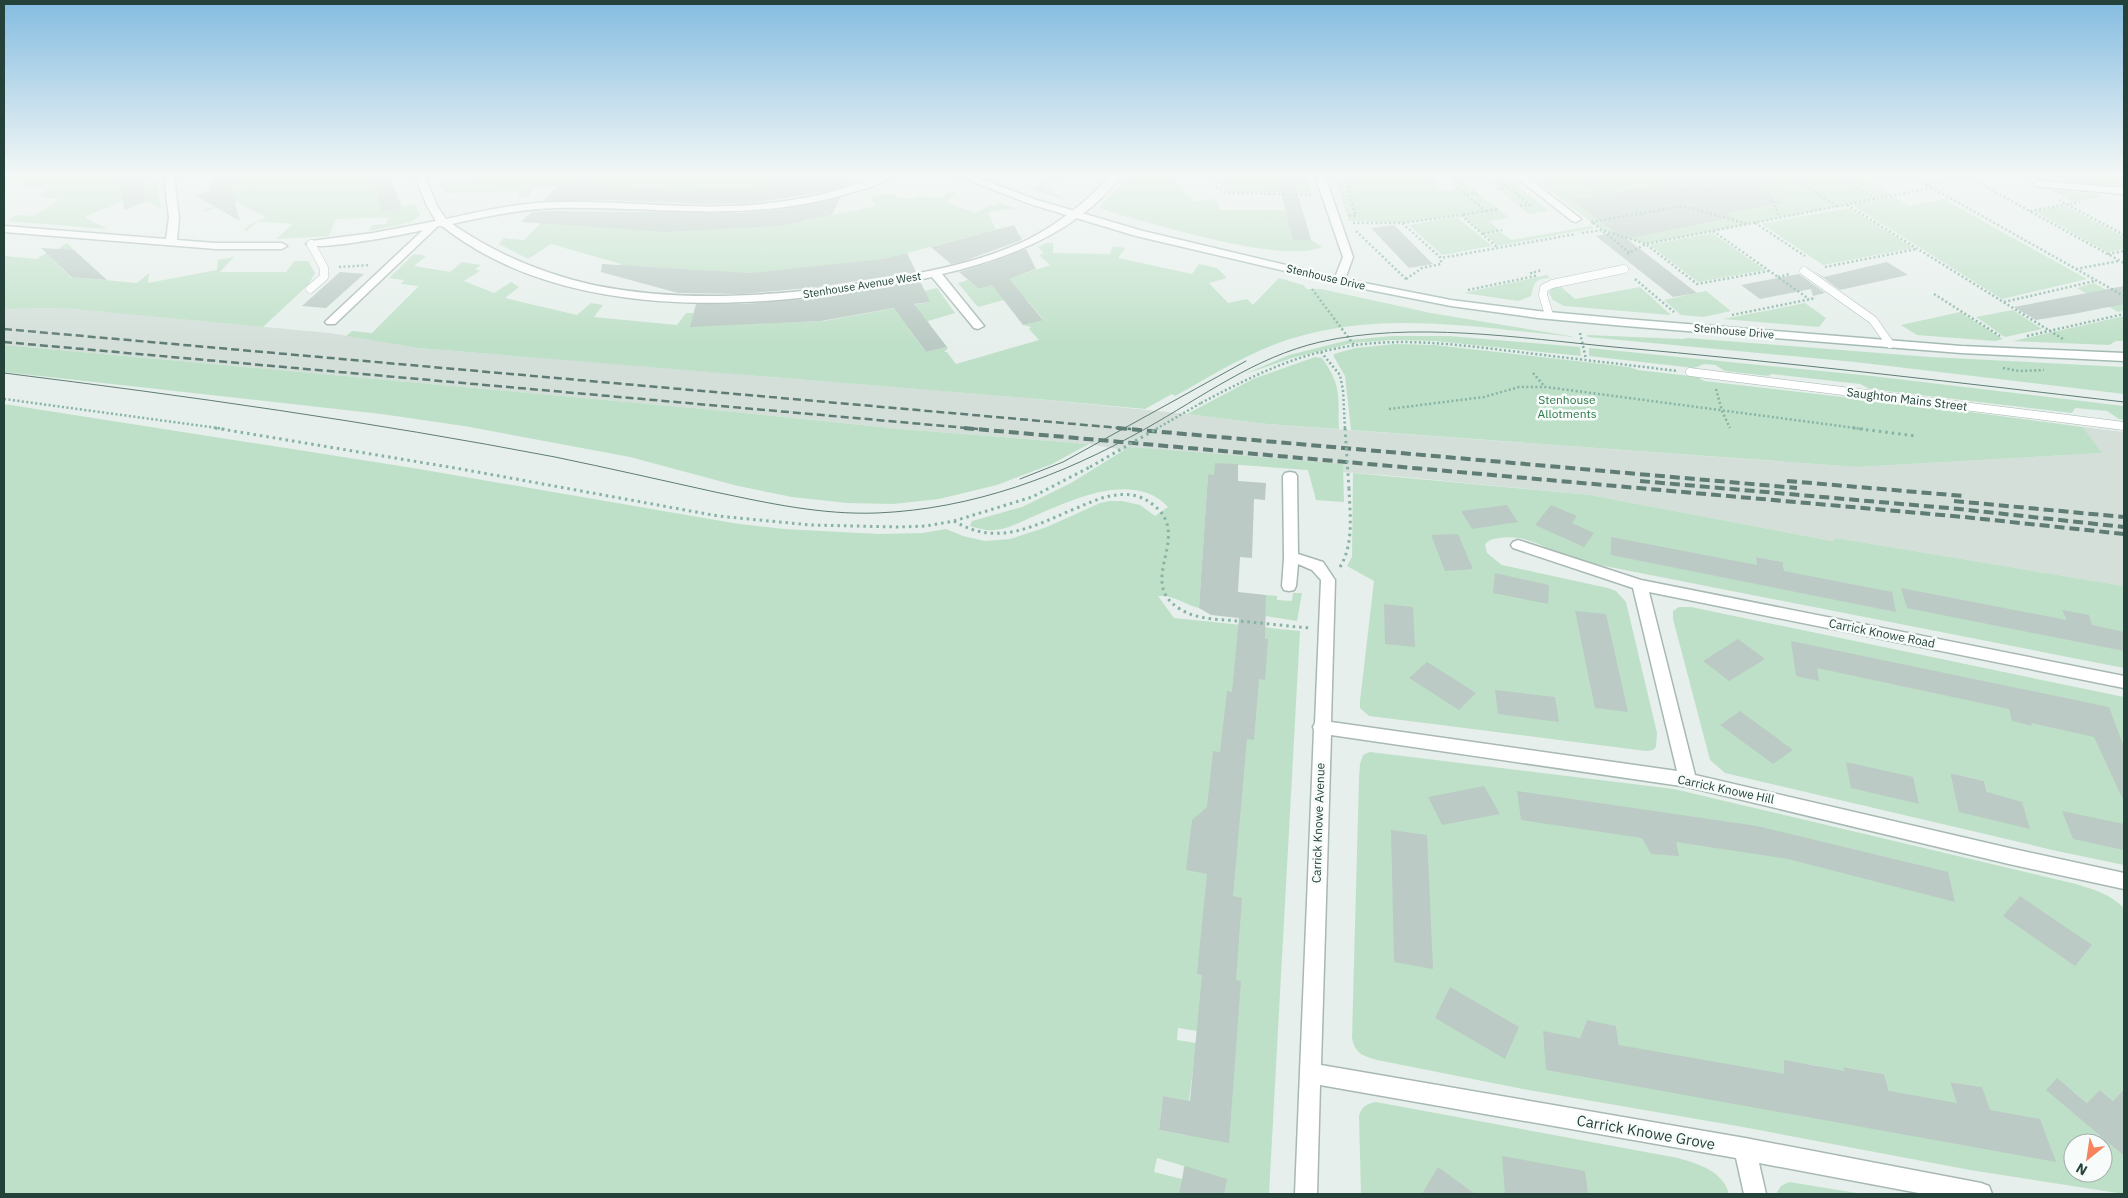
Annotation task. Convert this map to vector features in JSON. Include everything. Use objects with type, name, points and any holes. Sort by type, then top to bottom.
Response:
[{"type":"street","points":[[41,232],[216,246],[282,246]]},
{"type":"street","points":[[171,242],[174,232]]},
{"type":"street","points":[[311,244],[385,232]]},
{"type":"street","points":[[331,322],[429,232]]},
{"type":"street","name":"Stenhouse Avenue West","points":[[455,232],[485,249],[524,267],[594,288],[652,296],[712,299],[788,296],[848,290],[935,273],[962,267],[1008,251],[1046,232]]},
{"type":"street","name":"Stenhouse Drive","points":[[1136,232],[1427,299],[1549,315],[1890,344],[2027,354],[2124,357]]},
{"type":"street","points":[[1340,232],[1348,258],[1340,280]]},
{"type":"street","name":"Stenhouse Avenue West","points":[[935,273],[978,326]]},
{"type":"street","points":[[1289,586],[1291,558],[1290,476]]},
{"type":"street","name":"Carrick Knowe Road","points":[[1518,545],[1640,585],[2124,682]]},
{"type":"street","points":[[1291,558],[1313,563],[1323,569],[1328,580]]},
{"type":"street","name":"Carrick Knowe Avenue","points":[[1306,1194],[1321,726],[1328,580]]},
{"type":"street","points":[[1640,585],[1688,780]]},
{"type":"street","name":"Carrick Knowe Hill","points":[[1321,726],[1688,780],[2009,856],[2124,881]]},
{"type":"street","name":"Carrick Knowe Grove","points":[[1310,1073],[1745,1148],[1981,1194]]},
{"type":"street","points":[[1745,1148],[1754,1194]]},
{"type":"lane","points":[[310,289],[324,277],[324,268],[311,244]]},
{"type":"lane","points":[[1549,315],[1543,295],[1544,288],[1552,284],[1624,269]]},
{"type":"lane","points":[[1804,271],[1873,320],[1890,344]]},
{"type":"lane","name":"Saughton Mains Street","points":[[1690,372],[2124,426]]},
{"type":"path","points":[[1357,232],[1427,299]]},
{"type":"path","points":[[1406,279],[1422,268],[1441,264],[1441,258],[1412,232]]},
{"type":"path","points":[[1480,232],[1498,248]]},
{"type":"path","points":[[1482,234],[1492,232]]},
{"type":"path","points":[[1441,258],[1591,232]]},
{"type":"path","points":[[1604,232],[1631,253],[1646,244],[1708,232]]},
{"type":"path","points":[[1608,232],[1646,244],[1697,284],[1769,271]]},
{"type":"path","points":[[1714,232],[1810,299]]},
{"type":"path","points":[[1768,232],[1808,258]]},
{"type":"path","points":[[1890,232],[2067,341]]},
{"type":"path","points":[[2010,232],[2124,296]]},
{"type":"path","points":[[2068,232],[2124,263]]},
{"type":"path","points":[[1778,277],[1917,249]]},
{"type":"path","points":[[2108,254],[2124,251]]},
{"type":"path","points":[[2076,269],[2120,261]]},
{"type":"path","points":[[324,268],[369,265]]},
{"type":"path","points":[[1624,269],[1693,328]]},
{"type":"path","points":[[1463,291],[1535,276],[1531,272]]},
{"type":"path","points":[[2003,302],[2097,281]]},
{"type":"path","points":[[1725,316],[1836,294]]},
{"type":"path","points":[[1934,294],[2008,341]]},
{"type":"path","points":[[1319,299],[1354,345]]},
{"type":"path","points":[[2025,337],[2124,314]]},
{"type":"path","points":[[1580,332],[1586,359]]},
{"type":"path","points":[[4,399],[225,429],[764,522],[899,527],[954,521],[1032,497],[1090,467],[1252,376],[1294,359],[1354,345],[1431,342],[1690,372]]},
{"type":"path","points":[[1321,352],[1340,376],[1343,390],[1349,489],[1349,532],[1346,560],[1328,580]]},
{"type":"path","points":[[1533,373],[1546,387]]},
{"type":"path","points":[[1712,375],[1722,412],[1730,428]]},
{"type":"path","points":[[1389,409],[1484,397],[1519,387],[1546,387],[1722,412],[1916,436]]},
{"type":"path","points":[[954,521],[979,534],[1002,536],[1105,496],[1125,494],[1137,496],[1150,502],[1166,517],[1169,525],[1167,551],[1161,580],[1165,595],[1177,607],[1193,616],[1325,629]]},
{"type":"shaded area","points":[[62,308],[330,333],[418,348],[1017,397],[1267,424],[1857,467],[2102,453],[2083,427],[2124,432],[2124,586],[1836,538],[1832,541],[1590,495],[1383,475],[1215,463],[1089,444],[902,429],[715,410],[4,345],[4,309]]},
{"type":"green space","points":[[284,232],[331,232],[329,236],[276,239]]},
{"type":"green space","points":[[532,232],[997,232],[1000,239],[1026,235],[993,248],[979,234],[881,260],[763,272],[764,283],[747,273],[633,266],[625,277],[608,274],[621,264],[551,244],[528,259],[499,244],[504,238],[524,240]]},
{"type":"green space","points":[[1185,232],[1304,232],[1311,240],[1322,247],[1304,251],[1280,251],[1223,242]]},
{"type":"green space","points":[[1417,232],[1475,232],[1492,246],[1442,255]]},
{"type":"green space","points":[[1501,232],[1511,240],[1558,232],[1573,232],[1498,246],[1486,235]]},
{"type":"green space","points":[[1608,232],[1708,232],[1646,244]]},
{"type":"green space","points":[[1774,232],[1888,232],[1914,248],[1823,265]]},
{"type":"green space","points":[[1895,232],[2002,232],[2087,279],[2002,299]]},
{"type":"green space","points":[[2071,232],[2114,232],[2124,237],[2124,249],[2107,252]]},
{"type":"green space","points":[[1712,233],[1765,270],[1698,282],[1650,245]]},
{"type":"green space","points":[[67,243],[73,249],[50,257],[71,278],[94,269],[83,278],[137,283],[149,273],[148,283],[217,270],[218,260],[234,257],[220,272],[286,272],[294,261],[308,261],[315,273],[308,285],[263,327],[62,308],[4,309],[4,256],[37,259],[52,249],[58,249]]},
{"type":"green space","points":[[1046,243],[1053,243],[1053,253],[1110,254],[1113,246],[1125,248],[1118,258],[1192,274],[1199,264],[1217,268],[1227,278],[1209,283],[1228,303],[1247,299],[1253,305],[1279,278],[1303,285],[1307,289],[1321,289],[1431,313],[1576,337],[1444,324],[1410,323],[1344,327],[1294,338],[1258,351],[1175,396],[1172,394],[1145,409],[418,348],[346,336],[352,331],[372,333],[419,286],[401,284],[404,280],[389,278],[414,254],[426,256],[414,266],[450,272],[462,262],[481,265],[475,269],[480,271],[464,281],[494,293],[511,282],[519,287],[505,298],[577,315],[591,303],[603,305],[594,317],[677,325],[686,313],[693,313],[697,326],[824,321],[929,302],[924,291],[937,288],[955,313],[928,321],[929,324],[909,329],[926,352],[947,347],[944,352],[947,352],[956,364],[1039,340],[1029,329],[1031,327],[1023,325],[1043,319],[1025,298],[1006,302],[1004,300],[978,307],[958,283],[968,280],[979,289],[1050,265],[1039,255],[1044,253],[1038,247]]},
{"type":"green space","points":[[1547,275],[1550,278],[1541,279],[1536,282],[1531,296],[1518,301],[1464,293]]},
{"type":"green space","points":[[2094,283],[2124,300],[2124,310],[2118,312],[2077,288]]},
{"type":"green space","points":[[1559,285],[1575,299],[1640,287],[1671,315],[1564,306],[1553,300],[1549,293],[1553,287]]},
{"type":"green space","points":[[1706,291],[1731,311],[1703,317],[1681,315],[1664,300]]},
{"type":"green space","points":[[1805,303],[1826,318],[1819,327],[1723,319]]},
{"type":"green space","points":[[2013,310],[2042,329],[2005,337],[1976,317]]},
{"type":"green space","points":[[1960,312],[2003,339],[1995,341],[1917,335],[1901,325]]},
{"type":"green space","points":[[2124,316],[2124,341],[2116,341],[2109,345],[2013,341]]},
{"type":"green space","points":[[1587,335],[1688,338],[1930,357],[2124,367],[2124,394],[1855,362],[1588,337]]},
{"type":"green space","points":[[1392,336],[1449,336],[1580,347],[1581,356],[1435,341],[1393,340],[1352,343],[1292,358],[1245,374],[1289,355],[1349,340]]},
{"type":"green space","name":"Stenhouse Allotments","points":[[1395,344],[1435,345],[1629,367],[1638,370],[1698,377],[1704,381],[2083,427],[2102,453],[1857,467],[1351,430],[1345,376],[1334,354],[1355,348]]},
{"type":"green space","points":[[4,345],[715,410],[901,429],[1089,444],[1052,464],[997,485],[939,499],[893,504],[847,503],[792,497],[738,486],[630,457],[464,426],[381,414],[4,372]]},
{"type":"green space","points":[[1589,348],[1872,376],[2124,406],[2124,420],[2107,411],[2075,408],[2072,413],[1870,389],[1860,384],[1772,374],[1768,376],[1725,371],[1715,365],[1704,364],[1694,368],[1589,356]]},
{"type":"green space","points":[[1315,357],[1322,358],[1336,384],[1339,429],[1267,424],[1187,414],[1253,379]]},
{"type":"green space","points":[[4,404],[413,468],[739,524],[784,529],[879,534],[923,533],[946,529],[963,536],[985,541],[1010,539],[1047,527],[1100,503],[1110,501],[1122,501],[1140,505],[1155,516],[1168,507],[1154,496],[1138,490],[1120,489],[1101,492],[1064,503],[1003,529],[987,530],[970,526],[972,521],[1022,507],[1071,483],[1129,447],[1343,464],[1344,502],[1316,500],[1308,470],[1215,463],[1215,470],[1238,474],[1238,477],[1208,475],[1199,608],[1174,598],[1158,596],[1174,618],[1300,631],[1269,1194],[4,1194]],"holes":[[[1178,1028],[1197,1031],[1196,1043],[1177,1040]],[[1194,1061],[1207,1063],[1186,1135],[1159,1130],[1163,1096],[1189,1101]],[[1157,1158],[1184,1166],[1182,1179],[1154,1172]]]},
{"type":"green space","points":[[1353,473],[1590,495],[1832,541],[1836,538],[2124,586],[2124,668],[1574,560],[1538,544],[1510,537],[1493,539],[1485,545],[1487,553],[1502,565],[1608,588],[1616,591],[1626,602],[1657,733],[1656,747],[1653,750],[1646,751],[1369,716],[1360,708],[1360,701],[1374,581],[1347,566],[1352,557]],"holes":[[[1756,557],[1783,562],[1784,570],[1757,565]]]},
{"type":"green space","points":[[1293,593],[1302,593],[1297,621],[1265,616],[1266,595],[1277,596],[1277,600],[1292,601]]},
{"type":"green space","points":[[1679,607],[1691,607],[2124,697],[2124,865],[1725,773],[1710,760],[1673,619],[1673,611]],"holes":[[[1950,773],[1984,781],[1988,794],[1953,786]]]},
{"type":"green space","points":[[1370,752],[1674,789],[2076,884],[2108,896],[2124,908],[2124,1089],[2113,1101],[2100,1090],[2100,1114],[2073,1091],[2063,1100],[2069,1109],[2097,1133],[2063,1133],[2063,1183],[2113,1183],[2113,1147],[2124,1156],[2124,1194],[1970,1170],[1743,1127],[1523,1089],[1377,1060],[1363,1055],[1355,1047],[1352,1037],[1360,764],[1363,755]],"holes":[[[1587,1021],[1616,1026],[1619,1045],[1580,1038]],[[1784,1061],[1819,1066],[1823,1081],[1784,1074]],[[1844,1067],[1884,1074],[1889,1091],[1849,1085]],[[1950,1082],[1981,1087],[1989,1109],[1958,1104]]]},
{"type":"green space","points":[[1376,1102],[1678,1158],[1702,1166],[1716,1174],[1726,1186],[1729,1194],[1361,1194],[1359,1116],[1365,1106]]},
{"type":"green space","points":[[1789,1182],[1863,1194],[1776,1194],[1781,1186]]},
{"type":"building","points":[[988,232],[1018,232],[1022,240],[951,264],[931,247]]},
{"type":"building","points":[[1291,232],[1309,232],[1311,240],[1293,240]]},
{"type":"building","points":[[1375,232],[1401,232],[1433,264],[1409,268]]},
{"type":"building","points":[[1614,232],[1661,232],[1627,239],[1697,293],[1673,297],[1596,236]]},
{"type":"building","points":[[41,248],[74,250],[107,280],[71,277]]},
{"type":"building","points":[[1026,249],[1036,269],[1009,279],[1043,320],[1023,325],[992,285],[979,289],[959,272]]},
{"type":"building","points":[[907,253],[916,272],[818,287],[743,294],[678,293],[601,272],[602,264],[751,273],[884,259]]},
{"type":"building","points":[[1887,262],[1908,275],[1840,290],[1814,271],[1824,277]]},
{"type":"building","points":[[340,272],[364,274],[326,308],[302,306]]},
{"type":"building","points":[[1799,274],[1825,293],[1813,296],[1811,289],[1760,299],[1741,285]]},
{"type":"building","points":[[920,281],[930,302],[914,304],[947,347],[926,352],[894,308],[821,321],[690,327],[696,304],[744,304],[810,299]]},
{"type":"building","points":[[2124,286],[2124,304],[2073,314],[2036,320],[2014,307]]},
{"type":"building","points":[[1215,463],[1238,464],[1238,481],[1266,483],[1265,500],[1254,499],[1252,558],[1240,557],[1238,592],[1266,595],[1265,639],[1268,639],[1265,680],[1259,679],[1254,740],[1247,739],[1233,896],[1242,898],[1236,980],[1241,981],[1229,1143],[1159,1130],[1163,1096],[1190,1101],[1202,975],[1197,974],[1207,874],[1186,870],[1192,820],[1207,807],[1213,751],[1220,752],[1227,691],[1232,692],[1239,618],[1211,615],[1199,608],[1208,474],[1214,475]]},
{"type":"building","points":[[1507,505],[1518,522],[1472,529],[1461,511]]},
{"type":"building","points":[[1551,505],[1577,516],[1572,523],[1594,533],[1584,547],[1535,525]]},
{"type":"building","points":[[1458,534],[1473,569],[1445,571],[1431,535]]},
{"type":"building","points":[[1611,537],[1757,565],[1756,557],[1783,562],[1784,571],[1892,592],[1896,612],[1611,555]]},
{"type":"building","points":[[1495,573],[1549,585],[1548,604],[1493,593]]},
{"type":"building","points":[[1901,588],[2067,620],[2062,610],[2089,615],[2092,625],[2124,632],[2124,651],[1907,608]]},
{"type":"building","points":[[1384,604],[1413,607],[1415,647],[1385,644]]},
{"type":"building","points":[[1575,611],[1606,614],[1628,712],[1595,708]]},
{"type":"building","points":[[1738,639],[1765,659],[1729,681],[1703,661]]},
{"type":"building","points":[[1791,641],[2109,707],[2124,747],[2124,802],[2094,737],[2031,723],[2032,726],[2012,721],[2009,709],[1817,668],[1819,681],[1796,676]]},
{"type":"building","points":[[1427,662],[1476,693],[1459,710],[1409,678]]},
{"type":"building","points":[[1495,690],[1555,697],[1559,722],[1498,714]]},
{"type":"building","points":[[1740,711],[1793,750],[1773,764],[1720,725]]},
{"type":"building","points":[[1846,762],[1913,777],[1919,804],[1851,788]]},
{"type":"building","points":[[1950,773],[1984,781],[1987,792],[2022,802],[2030,829],[1959,812]]},
{"type":"building","points":[[1484,786],[1500,814],[1442,825],[1428,797]]},
{"type":"building","points":[[1517,791],[1757,826],[1948,872],[1955,902],[1788,859],[1676,842],[1679,856],[1651,854],[1642,838],[1521,820]]},
{"type":"building","points":[[2062,811],[2124,824],[2124,850],[2073,839]]},
{"type":"building","points":[[1391,830],[1427,835],[1433,969],[1394,962]]},
{"type":"building","points":[[2020,896],[2092,945],[2075,966],[2003,916]]},
{"type":"building","points":[[1450,987],[1519,1027],[1505,1059],[1435,1018]]},
{"type":"building","points":[[1587,1020],[1616,1026],[1619,1045],[1784,1074],[1784,1060],[1845,1071],[1843,1067],[1884,1074],[1889,1091],[1957,1103],[1950,1082],[1982,1087],[1990,1110],[2040,1119],[2056,1162],[1546,1070],[1543,1031],[1580,1038]]},
{"type":"building","points":[[2057,1078],[2087,1103],[2100,1090],[2113,1101],[2124,1089],[2124,1156],[2113,1147],[2113,1133],[2097,1133],[2046,1090]]},
{"type":"building","points":[[1502,1156],[1585,1171],[1588,1194],[1505,1194]]},
{"type":"building","points":[[1185,1166],[1227,1179],[1224,1194],[1179,1194]]},
{"type":"building","points":[[1438,1167],[1475,1194],[1422,1194]]},
{"type":"tram line","points":[[4,373],[211,400],[418,432],[555,457],[775,504],[815,510],[856,513],[913,510],[948,505],[982,497],[1049,475],[1113,446],[1230,379],[1273,357],[1320,342],[1355,336],[1429,332],[1504,336],[1805,366],[2124,402]]},
{"type":"tram line","points":[[1020,479],[1063,462],[1246,361]]},
{"type":"railway","points":[[4,329],[1131,429]]},
{"type":"railway","points":[[4,342],[978,429]]},
{"type":"railway","points":[[964,428],[1964,517],[2124,534]]},
{"type":"railway","points":[[1117,428],[1797,488]]},
{"type":"railway","points":[[1640,481],[1959,509],[2124,527]]},
{"type":"railway","points":[[1787,481],[1964,496]]},
{"type":"railway","points":[[1954,501],[2124,517]]}]
